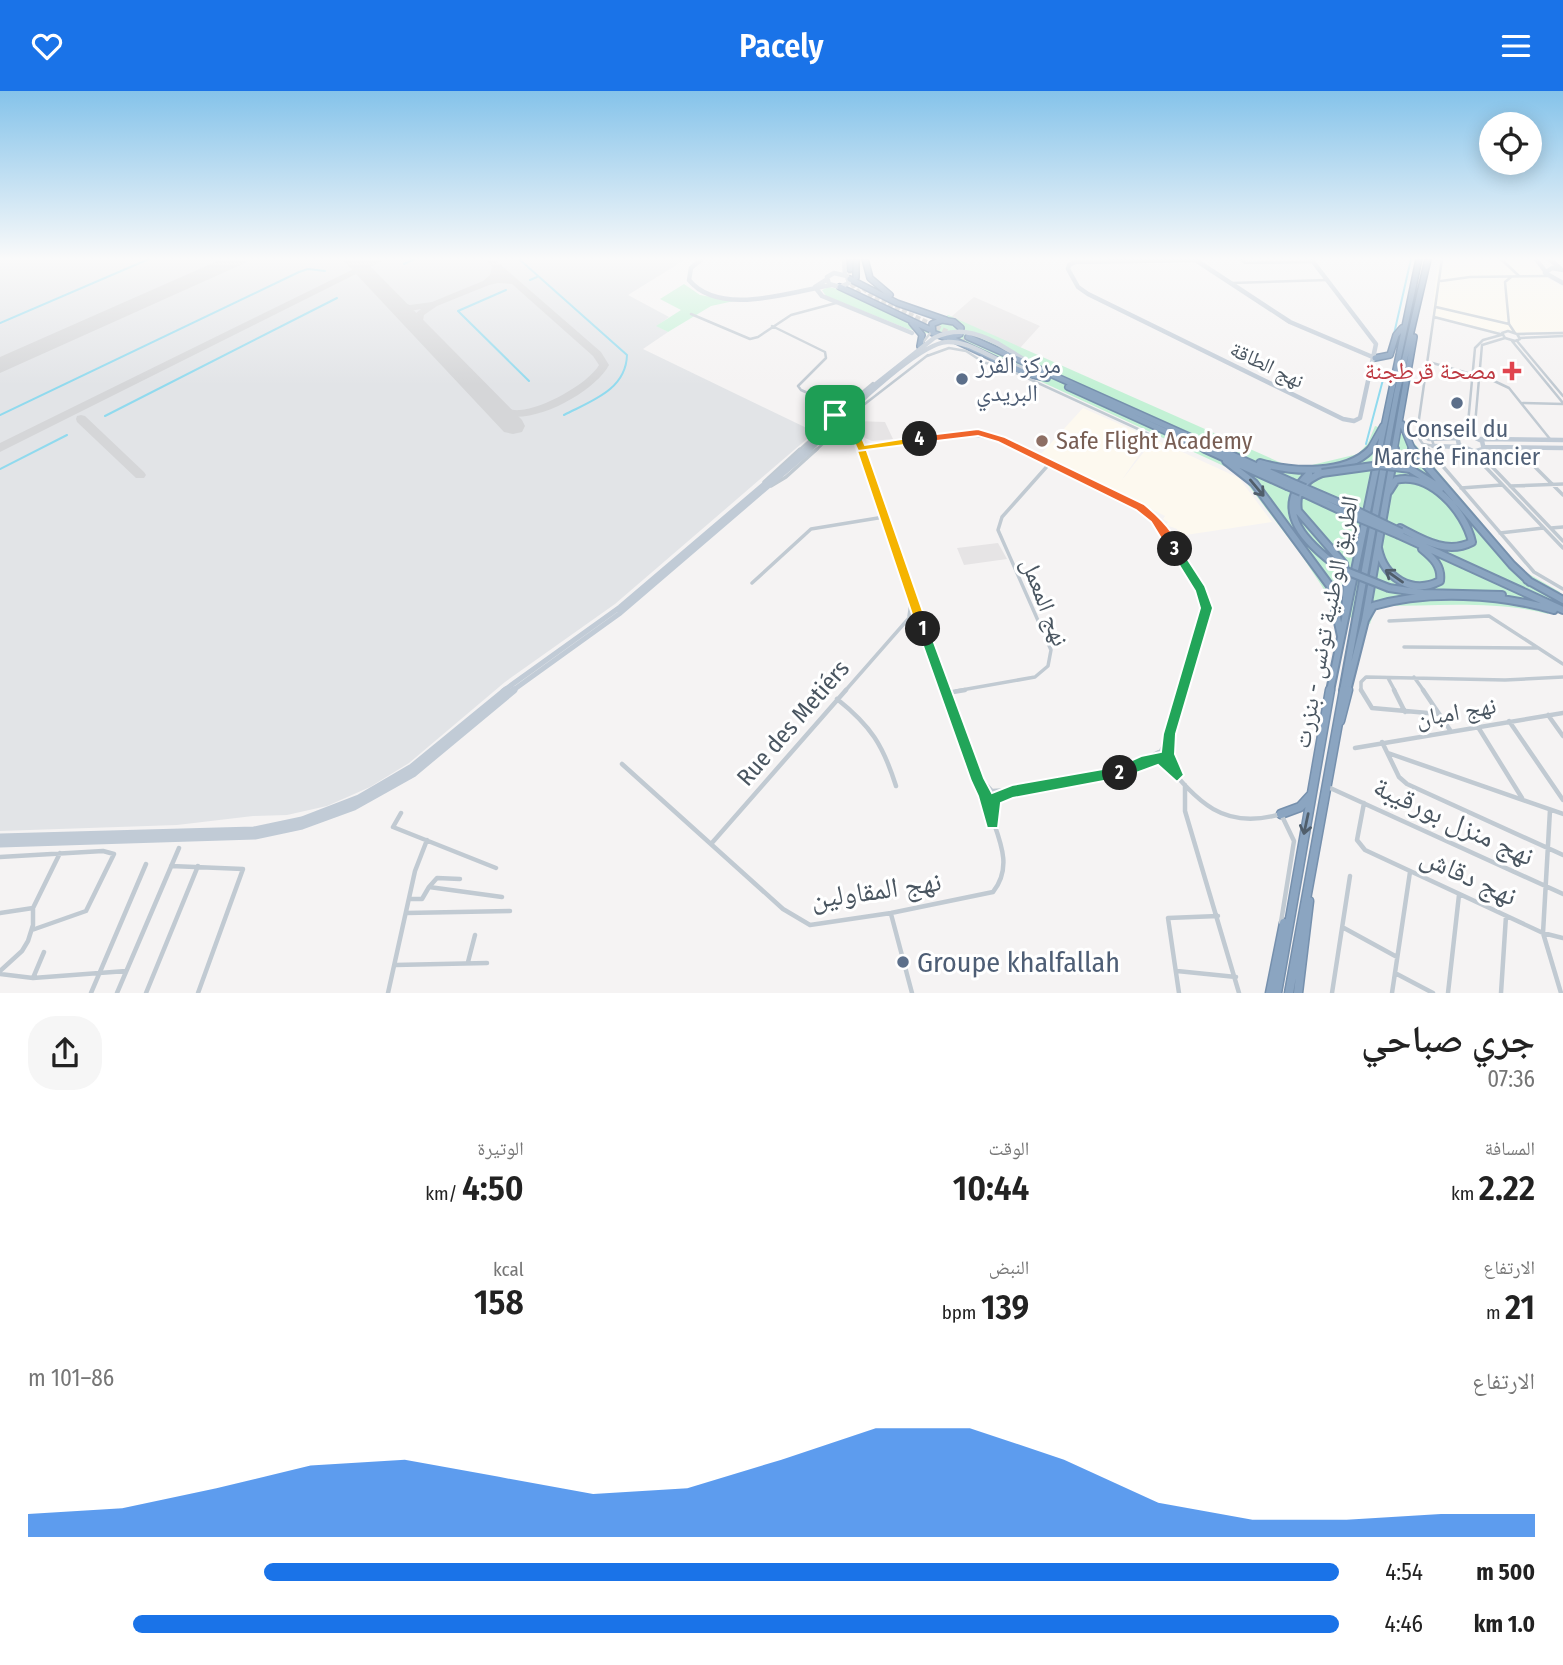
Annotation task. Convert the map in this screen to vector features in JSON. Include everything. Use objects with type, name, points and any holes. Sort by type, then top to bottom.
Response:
[{"type":"highway","points":[[869,301],[986,359]]},
{"type":"highway","points":[[894,301],[957,323],[961,330],[1057,378]]},
{"type":"highway","points":[[903,301],[929,315]]},
{"type":"highway","name":"الطريق الوطنية تونس - بنزرت","points":[[1277,993],[1294,884],[1341,636],[1409,301]]},
{"type":"highway","name":"الطريق الوطنية تونس - بنزرت","points":[[1289,993],[1397,392],[1418,301]]},
{"type":"highway","points":[[869,302],[917,326],[922,335],[920,346]]},
{"type":"highway","points":[[932,331],[934,323],[946,320]]},
{"type":"highway","points":[[1337,727],[1348,697],[1364,620],[1402,408],[1414,335],[1413,325]]},
{"type":"highway","points":[[1374,358],[1390,355],[1396,335],[1403,327]]},
{"type":"highway","points":[[946,338],[958,335],[961,330]]},
{"type":"highway","points":[[1385,421],[1366,454],[1351,462],[1296,471],[1277,468],[1190,435],[966,339],[1031,371],[1399,533],[1563,610]]},
{"type":"highway","points":[[969,352],[1032,376],[1047,378]]},
{"type":"highway","points":[[1402,408],[1402,428],[1411,448],[1512,565],[1530,582]]},
{"type":"highway","points":[[1190,435],[1289,484]]},
{"type":"highway","points":[[1181,437],[1230,464],[1254,483],[1330,586],[1336,601],[1337,627],[1341,636]]},
{"type":"highway","points":[[1334,465],[1300,481],[1293,491],[1291,503],[1292,513],[1303,534],[1319,552],[1341,569],[1389,589],[1423,593],[1498,594],[1531,601],[1554,610]]},
{"type":"highway","points":[[1346,619],[1347,577],[1343,561],[1331,545],[1300,517],[1296,503],[1303,485],[1322,473],[1380,465],[1410,469],[1426,477],[1442,489],[1512,570],[1563,600]]},
{"type":"highway","points":[[1383,506],[1390,486],[1397,480],[1422,481],[1443,496],[1469,527],[1472,539],[1465,547],[1451,548],[1399,533]]},
{"type":"highway","points":[[1378,535],[1379,559],[1389,574],[1421,587],[1433,586],[1440,581],[1441,571],[1436,561],[1399,533]]},
{"type":"highway","points":[[1364,620],[1373,606],[1395,599],[1502,599],[1525,601],[1563,610]]},
{"type":"highway","points":[[1281,814],[1300,807],[1312,794]]},
{"type":"highway","points":[[1298,993],[1309,909],[1309,881]]},
{"type":"highway","points":[[1270,993],[1276,953],[1294,884]]},
{"type":"street","points":[[833,301],[912,333]]},
{"type":"street","name":"نهج الطاقة","points":[[1102,301],[1343,419],[1357,420],[1374,358]]},
{"type":"street","points":[[1258,301],[1293,323],[1374,358],[1374,341],[1343,301]]},
{"type":"street","points":[[1436,301],[1417,433],[1419,440],[1534,572],[1563,587]]},
{"type":"street","points":[[1507,301],[1509,324],[1516,338],[1563,403]]},
{"type":"street","points":[[691,314],[746,338],[758,337],[791,315],[838,303]]},
{"type":"street","points":[[1435,306],[1509,324]]},
{"type":"street","points":[[1434,317],[1516,338],[1563,334]]},
{"type":"street","points":[[1485,447],[1476,437],[1482,345],[1503,334],[1509,324]]},
{"type":"street","points":[[772,326],[825,352],[824,360],[798,386],[801,390],[841,408]]},
{"type":"street","points":[[805,452],[852,402],[940,335],[965,330],[997,343],[1030,363]]},
{"type":"street","points":[[764,487],[769,475],[841,408],[920,346],[932,331]]},
{"type":"street","points":[[1467,434],[1478,343],[1503,334],[1516,338],[1563,396]]},
{"type":"street","points":[[0,844],[255,836],[302,827],[354,807],[413,773],[524,681],[619,614],[764,487],[786,477],[849,419],[946,338]]},
{"type":"street","points":[[0,837],[254,829],[302,820],[359,798],[412,767],[516,681],[620,607],[805,452],[854,405],[930,346],[942,342],[960,343],[1031,371]]},
{"type":"street","points":[[927,356],[949,348],[969,352]]},
{"type":"street","points":[[986,359],[1151,435]]},
{"type":"street","points":[[1429,362],[1473,374],[1509,388],[1550,439]]},
{"type":"street","points":[[1522,403],[1563,403]]},
{"type":"street","points":[[833,417],[849,419]]},
{"type":"street","points":[[833,417],[833,424],[855,431]]},
{"type":"street","name":"نهج المقاولين","points":[[622,764],[711,845],[801,922],[810,925],[891,913],[989,893],[1000,886],[1006,864],[986,796],[919,618],[862,449],[849,419]]},
{"type":"street","points":[[1420,426],[1434,443],[1432,454]]},
{"type":"street","points":[[862,449],[978,433],[1001,439],[1151,515],[1206,602],[1205,616],[1161,756]]},
{"type":"street","points":[[1419,440],[1456,438],[1467,434],[1476,437],[1563,440]]},
{"type":"street","points":[[1456,438],[1462,447]]},
{"type":"street","points":[[1424,445],[1462,447],[1478,452],[1563,541]]},
{"type":"street","points":[[1478,452],[1485,447],[1562,449]]},
{"type":"street","points":[[1516,448],[1563,495]]},
{"type":"street","points":[[1470,451],[1563,548]]},
{"type":"street","name":"نهج المعمل","points":[[947,693],[1035,677],[1044,673],[1049,663],[1051,650],[998,530],[1002,517],[1051,463]]},
{"type":"street","points":[[1510,486],[1563,484]]},
{"type":"street","points":[[1461,488],[1502,485]]},
{"type":"street","points":[[752,583],[811,529],[884,517]]},
{"type":"street","points":[[1500,533],[1563,527]]},
{"type":"street","name":"نهج المقاولين","points":[[911,620],[912,595]]},
{"type":"street","points":[[1389,621],[1489,616],[1563,664]]},
{"type":"street","points":[[911,620],[919,618]]},
{"type":"street","name":"Rue des Metiérs","points":[[711,845],[901,625],[919,618]]},
{"type":"street","points":[[911,620],[925,633]]},
{"type":"street","points":[[1404,647],[1538,648]]},
{"type":"street","points":[[1439,714],[1377,710],[1369,706],[1360,690],[1362,682],[1366,677],[1506,680],[1563,677]]},
{"type":"street","points":[[1414,677],[1451,731]]},
{"type":"street","points":[[1388,678],[1405,712]]},
{"type":"street","points":[[837,699],[863,719],[879,739],[896,786]]},
{"type":"street","name":"نهج امبان","points":[[1354,748],[1563,713]]},
{"type":"street","points":[[1548,715],[1563,736]]},
{"type":"street","points":[[1509,720],[1563,800]]},
{"type":"street","points":[[1478,727],[1523,800]]},
{"type":"street","points":[[1161,756],[1168,759],[1170,734]]},
{"type":"street","points":[[1382,742],[1399,777],[1413,787],[1563,855]]},
{"type":"street","points":[[1388,753],[1563,814]]},
{"type":"street","points":[[992,790],[986,796],[995,799],[1012,792],[1104,777],[1168,755]]},
{"type":"street","points":[[1168,755],[1177,775]]},
{"type":"street","points":[[1161,756],[1185,785],[1207,804],[1230,817],[1248,821],[1281,814],[1294,841],[1276,953]]},
{"type":"street","name":"نهج المقاولين","points":[[976,774],[992,790]]},
{"type":"street","points":[[1185,785],[1183,803],[1240,993]]},
{"type":"street","name":"نهج منزل بورقيبة","points":[[1327,787],[1563,894]]},
{"type":"street","points":[[992,790],[1012,792]]},
{"type":"street","points":[[992,790],[995,799]]},
{"type":"street","name":"نهج المقاولين","points":[[992,823],[995,799]]},
{"type":"street","name":"نهج دقاش","points":[[1364,803],[1357,840],[1360,846],[1459,895],[1543,933],[1563,938]]},
{"type":"street","points":[[1550,810],[1543,933],[1561,993]]},
{"type":"street","points":[[401,813],[393,827],[496,868]]},
{"type":"street","points":[[388,993],[420,853],[427,840]]},
{"type":"street","points":[[117,993],[179,848]]},
{"type":"street","points":[[0,857],[103,851],[112,852],[114,856],[86,911],[32,930]]},
{"type":"street","points":[[0,973],[22,951],[32,930],[33,908],[60,853]]},
{"type":"street","points":[[91,993],[146,864]]},
{"type":"street","points":[[171,866],[243,869],[198,993]]},
{"type":"street","points":[[146,993],[198,866]]},
{"type":"street","points":[[1392,993],[1410,871]]},
{"type":"street","points":[[1332,993],[1350,876]]},
{"type":"street","points":[[409,899],[422,898],[437,878],[460,879]]},
{"type":"street","points":[[429,887],[502,897]]},
{"type":"street","points":[[1448,993],[1459,895]]},
{"type":"street","points":[[0,913],[33,908]]},
{"type":"street","points":[[406,913],[510,911]]},
{"type":"street","points":[[891,913],[912,993]]},
{"type":"street","points":[[1179,993],[1168,918],[1218,916]]},
{"type":"street","points":[[1501,993],[1506,916]]},
{"type":"street","points":[[1344,928],[1397,957]]},
{"type":"street","points":[[468,962],[475,935]]},
{"type":"street","points":[[33,978],[44,952]]},
{"type":"street","points":[[395,965],[487,963]]},
{"type":"street","points":[[0,973],[33,978],[127,971]]},
{"type":"street","points":[[1177,971],[1236,977]]},
{"type":"street","points":[[1395,973],[1433,993]]},
{"type":"shaded area","points":[[0,301],[639,301],[669,317],[657,326],[668,332],[643,349],[815,432],[615,604],[505,682],[409,763],[370,787],[327,806],[287,815],[177,825],[0,831]]},
{"type":"shaded area","points":[[969,301],[983,301],[1040,326],[1020,348],[951,317]]},
{"type":"shaded area","points":[[1433,301],[1563,301],[1563,331],[1497,332],[1432,315]]},
{"type":"shaded area","points":[[1083,408],[1151,438],[1121,481],[1154,439],[1239,478],[1272,522],[1179,536],[1177,529],[1166,525],[1168,522],[1163,519],[1165,516],[1041,454]]},
{"type":"shaded area","points":[[855,421],[885,422],[893,439],[872,441],[865,438]]},
{"type":"shaded area","points":[[998,543],[1007,559],[964,565],[957,548]]},
{"type":"green space","points":[[664,301],[734,301],[711,306],[668,332],[656,326],[681,310]]},
{"type":"green space","points":[[839,301],[870,301],[932,329],[948,315],[1295,469],[1358,454],[1368,443],[1375,426],[1408,436],[1522,570],[1560,592],[1548,614],[1486,605],[1380,606],[1374,612],[1370,624],[1335,612],[1335,606],[1302,556],[1239,473],[964,346],[935,335],[908,329]]},
{"type":"waterway","points":[[0,323],[51,301]]},
{"type":"waterway","points":[[0,415],[238,301]]},
{"type":"waterway","points":[[105,416],[331,301]]},
{"type":"waterway","points":[[481,301],[458,311],[529,381]]},
{"type":"waterway","points":[[564,415],[596,399],[614,386],[621,377],[627,355],[566,301]]},
{"type":"waterway","points":[[1394,334],[1401,301]]},
{"type":"waterway","points":[[1366,444],[1385,372]]},
{"type":"waterway","points":[[0,469],[67,435]]},
{"type":"taxiway","points":[[0,448],[297,301]]},
{"type":"taxiway","points":[[434,304],[441,301]]},
{"type":"taxiway","points":[[494,406],[516,414],[541,408],[581,388],[600,372],[604,365],[597,354],[537,301]]},
{"type":"taxiway","points":[[394,303],[410,308],[434,304]]},
{"type":"taxiway","points":[[417,327],[420,314],[434,304]]},
{"type":"taxiway","points":[[81,419],[140,475]]},
{"type":"runway","points":[[0,366],[144,301]]},
{"type":"runway","points":[[393,301],[513,426]]},
{"type":"tunnel","points":[[881,301],[965,340]]},
{"type":"place","name":"مصحة قرطجنة","points":[[1512,371]]},
{"type":"place","name":"مركز الفرز البريدي","points":[[962,379]]},
{"type":"place","name":"Conseil du Marché Financier","points":[[1457,403]]},
{"type":"place","name":"Safe Flight Academy","points":[[1042,441]]},
{"type":"place","name":"Groupe khalfallah","points":[[903,962]]},
{"type":"route","points":[[835,415],[831,419],[833,424],[855,431],[862,449],[920,620],[985,794],[992,823],[994,799],[1012,792],[1104,777],[1160,758],[1177,775],[1168,754],[1170,734],[1205,616],[1206,602],[1151,515],[1140,507],[994,436],[978,433],[862,449],[858,439],[855,431],[848,417],[835,415]]}]
